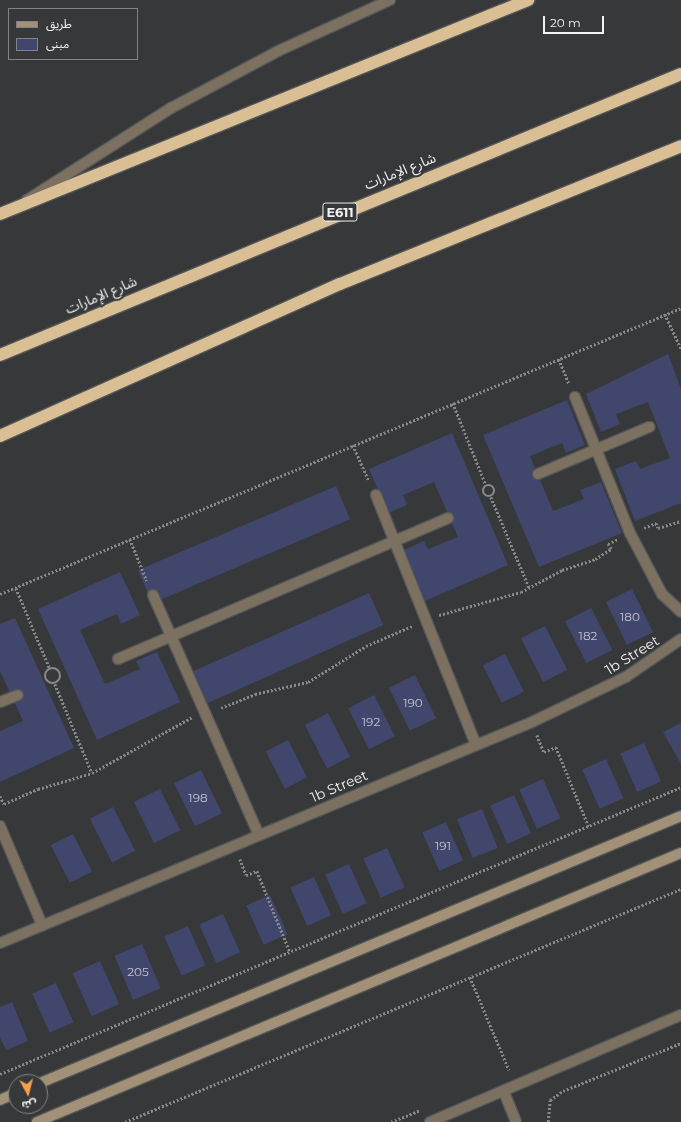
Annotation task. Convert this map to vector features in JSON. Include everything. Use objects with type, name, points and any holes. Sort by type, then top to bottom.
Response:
[{"type":"highway","points":[[0,214],[528,0]]},
{"type":"highway","name":"شارع الإمارات","points":[[0,355],[681,74]]},
{"type":"highway","points":[[0,436],[340,284],[681,146]]},
{"type":"street","points":[[18,206],[171,108],[278,51],[389,0]]},
{"type":"street","points":[[575,397],[630,533],[660,590],[681,612]]},
{"type":"street","points":[[538,474],[648,427]]},
{"type":"street","points":[[376,495],[476,745]]},
{"type":"street","points":[[118,659],[448,518]]},
{"type":"street","points":[[153,595],[259,835]]},
{"type":"street","name":"1b Street","points":[[0,943],[532,722],[626,677],[681,639]]},
{"type":"street","points":[[0,702],[18,695]]},
{"type":"street","points":[[48,1080],[681,816]]},
{"type":"street","points":[[0,826],[42,926]]},
{"type":"street","points":[[37,1122],[681,853]]},
{"type":"street","points":[[430,1122],[504,1092],[681,1015]]},
{"type":"street","points":[[504,1092],[516,1122]]},
{"type":"path","points":[[0,594],[681,308]]},
{"type":"path","points":[[665,314],[681,349]]},
{"type":"path","points":[[559,359],[575,397]]},
{"type":"path","points":[[453,403],[486,485],[484,496],[491,497]]},
{"type":"path","points":[[353,445],[376,495]]},
{"type":"path","points":[[486,485],[494,487],[491,497],[530,587]]},
{"type":"path","points":[[0,796],[4,804],[38,789],[92,773],[133,748],[205,712],[220,706],[221,709],[255,694],[308,682],[366,646],[426,620],[530,587],[562,570],[595,559],[611,550],[608,544],[630,533],[656,523],[658,528],[681,521]]},
{"type":"path","points":[[130,539],[153,595]]},
{"type":"path","points":[[16,588],[50,669],[61,676],[55,684]]},
{"type":"path","points":[[50,669],[45,676],[50,684],[55,684]]},
{"type":"path","points":[[55,684],[92,773]]},
{"type":"path","points":[[532,722],[544,752],[556,747],[589,827]]},
{"type":"path","points":[[0,1074],[681,787]]},
{"type":"path","points":[[234,846],[246,875],[256,871],[290,952]]},
{"type":"path","points":[[125,1122],[681,888]]},
{"type":"path","points":[[470,977],[509,1070]]},
{"type":"path","points":[[548,1122],[550,1100],[563,1091],[681,1042]]},
{"type":"building","points":[[668,354],[681,389],[681,503],[635,521],[615,469],[636,461],[640,469],[670,458],[648,402],[616,414],[620,424],[601,432],[586,394]]},
{"type":"building","points":[[567,400],[585,445],[566,453],[562,443],[530,456],[553,511],[584,499],[580,490],[601,482],[622,533],[539,567],[483,435]]},
{"type":"building","points":[[452,433],[508,565],[425,601],[404,550],[424,541],[428,549],[458,537],[434,482],[403,495],[407,505],[388,513],[369,469]]},
{"type":"building","points":[[336,486],[350,519],[152,603],[138,570]]},
{"type":"building","points":[[120,572],[140,615],[121,624],[117,614],[80,630],[105,684],[140,669],[136,661],[157,652],[180,702],[97,740],[38,609]]},
{"type":"building","points":[[632,589],[653,632],[627,645],[606,602]]},
{"type":"building","points":[[369,593],[383,625],[208,703],[194,671]]},
{"type":"building","points":[[591,608],[612,650],[586,663],[565,621]]},
{"type":"building","points":[[15,618],[74,748],[0,782],[0,731],[23,721],[0,671],[0,624]]},
{"type":"building","points":[[545,626],[567,670],[543,682],[521,638]]},
{"type":"building","points":[[505,654],[524,691],[502,703],[483,665]]},
{"type":"building","points":[[415,675],[436,718],[410,731],[389,688]]},
{"type":"building","points":[[374,695],[395,736],[369,749],[348,708]]},
{"type":"building","points":[[328,713],[350,757],[327,768],[305,725]]},
{"type":"building","points":[[681,723],[681,764],[663,732]]},
{"type":"building","points":[[288,740],[307,777],[285,789],[266,751]]},
{"type":"building","points":[[644,743],[661,781],[637,792],[620,754]]},
{"type":"building","points":[[606,759],[623,798],[600,809],[582,770]]},
{"type":"building","points":[[201,770],[222,813],[195,826],[174,783]]},
{"type":"building","points":[[543,779],[560,818],[537,829],[519,790]]},
{"type":"building","points":[[160,789],[180,830],[154,843],[134,802]]},
{"type":"building","points":[[514,795],[531,833],[507,844],[490,806]]},
{"type":"building","points":[[113,807],[135,851],[112,862],[90,819]]},
{"type":"building","points":[[482,809],[498,848],[473,858],[457,819]]},
{"type":"building","points":[[446,822],[463,860],[439,871],[422,833]]},
{"type":"building","points":[[73,834],[92,871],[70,883],[51,845]]},
{"type":"building","points":[[387,848],[404,887],[381,898],[363,859]]},
{"type":"building","points":[[349,864],[366,903],[343,914],[325,875]]},
{"type":"building","points":[[314,877],[331,915],[307,926],[290,888]]},
{"type":"building","points":[[270,895],[287,934],[264,945],[246,906]]},
{"type":"building","points":[[223,914],[240,952],[216,963],[199,925]]},
{"type":"building","points":[[188,926],[205,965],[182,976],[164,937]]},
{"type":"building","points":[[142,944],[161,988],[133,1000],[114,956]]},
{"type":"building","points":[[100,961],[119,1004],[92,1016],[73,973]]},
{"type":"building","points":[[56,983],[73,1022],[50,1033],[32,994]]},
{"type":"building","points":[[12,1002],[28,1041],[6,1050],[0,1037],[0,1007]]}]
